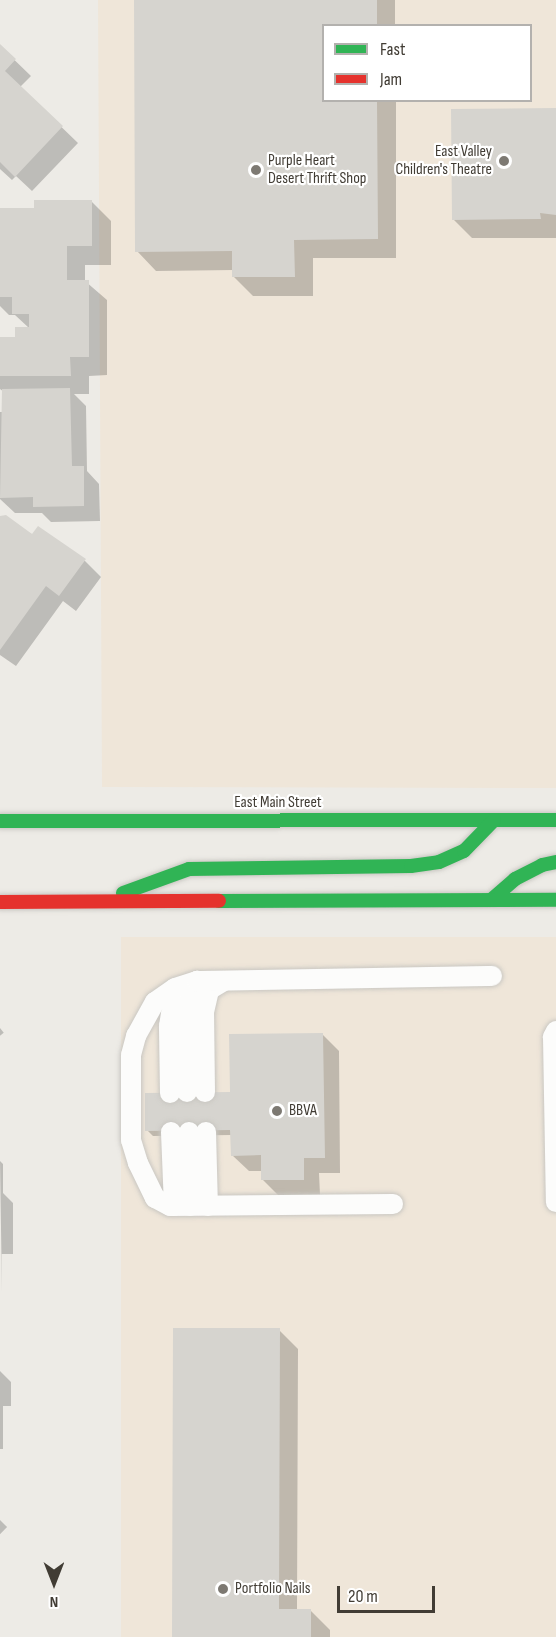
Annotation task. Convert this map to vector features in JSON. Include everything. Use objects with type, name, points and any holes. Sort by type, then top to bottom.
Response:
[{"type":"main road","points":[[103,901],[189,868],[411,866],[440,862],[464,851],[494,820]]},
{"type":"main road","name":"East Main Street","points":[[0,821],[556,820]]},
{"type":"main road","points":[[491,900],[515,879],[542,865],[556,862]]},
{"type":"main road","points":[[0,902],[556,900]]},
{"type":"lane","points":[[393,1203],[191,1206],[155,1198],[138,1163],[131,1140],[131,1055],[136,1036],[155,1002],[175,988],[197,981],[492,976]]},
{"type":"lane","points":[[188,1093],[187,1022],[189,1000],[197,981]]},
{"type":"lane","points":[[188,1093],[209,990],[224,981]]},
{"type":"lane","points":[[175,988],[169,1026],[188,1093]]},
{"type":"lane","points":[[556,1031],[552,1037],[556,1202]]},
{"type":"lane","points":[[191,1206],[188,1132],[191,1206]]},
{"type":"shaded area","points":[[98,0],[556,0],[556,788],[102,787]]},
{"type":"shaded area","points":[[121,937],[556,937],[556,1637],[121,1637]]},
{"type":"building","name":"Purple Heart Desert Thrift Shop","points":[[134,0],[377,0],[377,24],[322,24],[322,102],[377,102],[378,239],[294,240],[295,277],[232,277],[232,251],[135,252]]},
{"type":"building","points":[[0,44],[16,59],[5,71],[63,126],[15,177],[0,162]]},
{"type":"building","name":"East Valley Children's Theatre","points":[[556,108],[556,215],[540,213],[541,219],[452,220],[451,109]]},
{"type":"building","points":[[34,200],[92,200],[92,246],[67,246],[67,280],[89,280],[89,357],[70,357],[71,376],[0,376],[0,337],[15,337],[15,327],[29,327],[29,314],[12,314],[12,297],[0,297],[0,208],[34,208]]},
{"type":"building","points":[[70,388],[72,466],[84,466],[84,506],[33,507],[33,497],[0,498],[2,389]]},
{"type":"building","points":[[6,515],[32,534],[38,526],[86,559],[59,596],[46,586],[0,650],[0,516]]},
{"type":"building","name":"BBVA","points":[[323,1033],[325,1158],[304,1158],[304,1180],[261,1180],[261,1155],[231,1156],[230,1130],[145,1131],[145,1093],[230,1092],[229,1034]]},
{"type":"building","points":[[173,1328],[280,1328],[279,1609],[311,1609],[311,1637],[172,1637]]},
{"type":"traffic: fast","points":[[123,893],[189,869],[411,866],[439,862],[464,851],[494,820]]},
{"type":"traffic: fast","points":[[0,821],[556,820]]},
{"type":"traffic: fast","points":[[491,900],[515,879],[542,865],[556,862]]},
{"type":"traffic: fast","points":[[219,901],[556,900]]},
{"type":"traffic: jam","points":[[0,902],[219,901]]},
{"type":"place","name":"East Valley Children's Theatre","points":[[504,161]]},
{"type":"place","name":"Purple Heart Desert Thrift Shop","points":[[256,170]]},
{"type":"place","name":"BBVA","points":[[277,1111]]},
{"type":"place","name":"Portfolio Nails","points":[[223,1589]]}]
